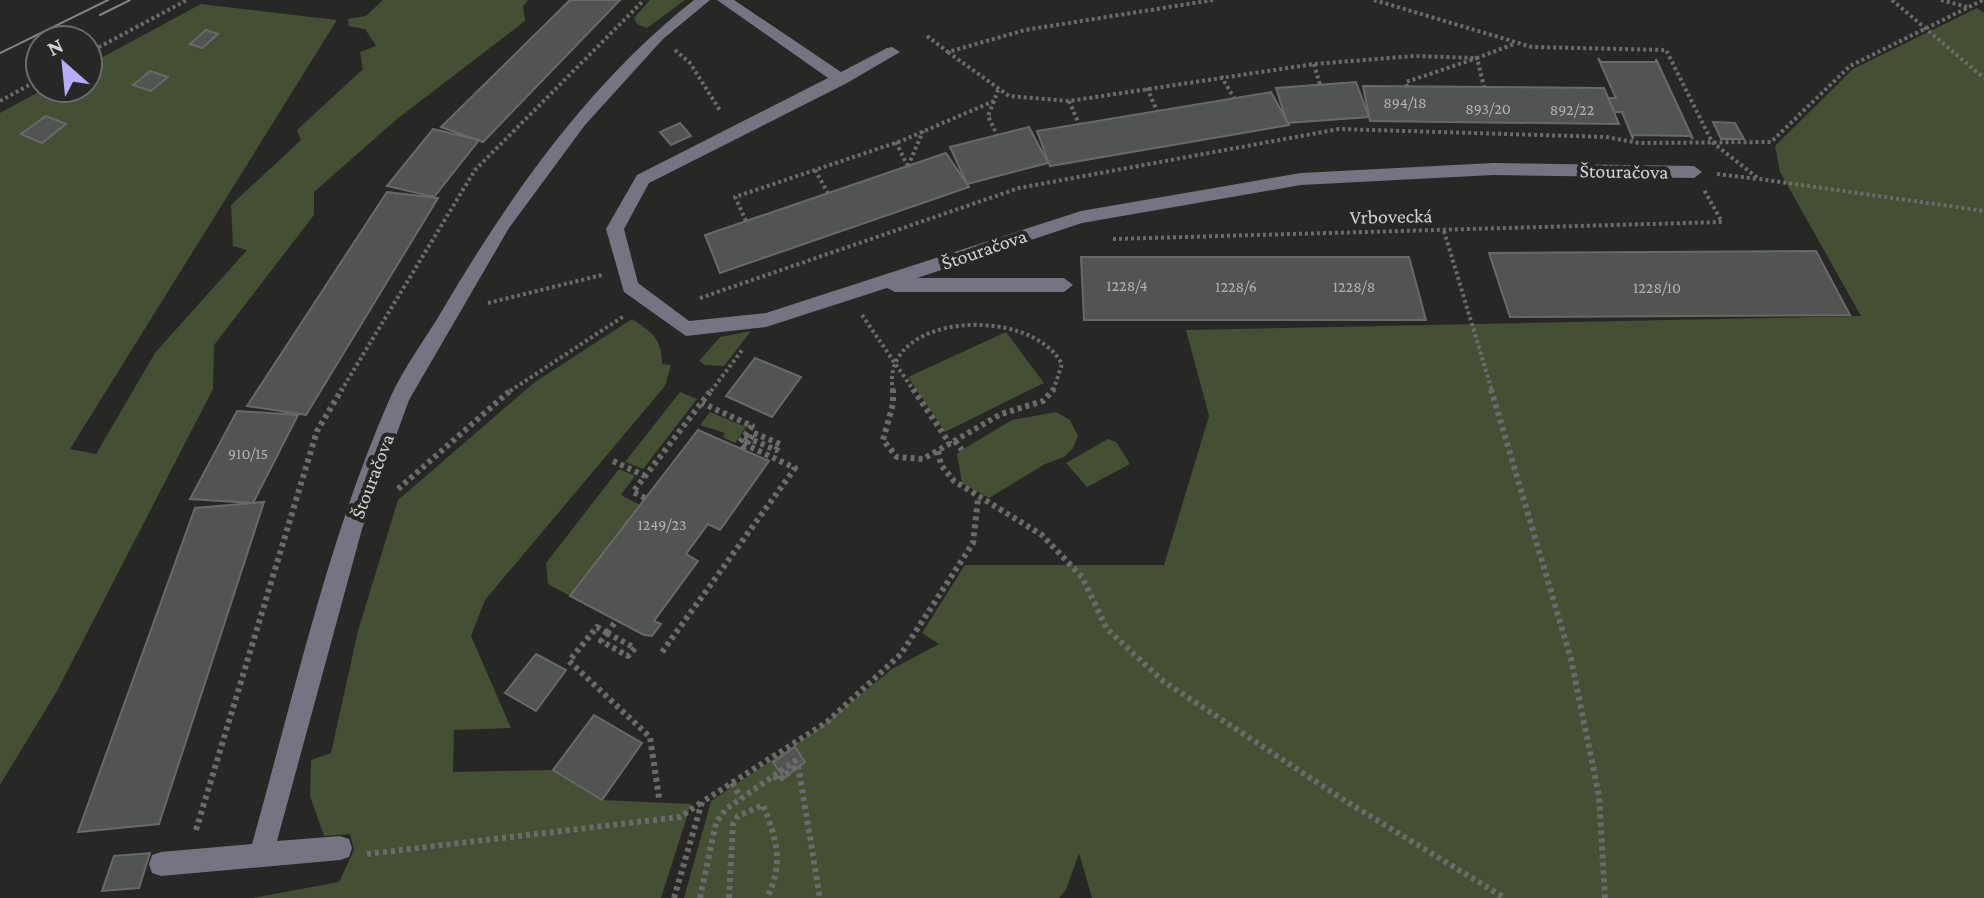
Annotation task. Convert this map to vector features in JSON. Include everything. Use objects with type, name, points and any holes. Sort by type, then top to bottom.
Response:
[{"type":"street","name":"Štouračova","points":[[261,855],[352,529],[400,398],[503,223],[570,134],[658,36],[703,0]]},
{"type":"street","points":[[724,0],[841,79]]},
{"type":"street","name":"Štouračova","points":[[892,52],[643,179],[615,229],[630,287],[686,329],[766,320],[1081,217],[1301,179],[1493,169],[1694,172]]},
{"type":"street","points":[[879,285],[1064,285]]},
{"type":"street","points":[[161,864],[340,848]]},
{"type":"path","points":[[104,44],[187,0]]},
{"type":"path","points":[[187,862],[317,431],[475,170],[613,27],[622,24],[644,0]]},
{"type":"path","points":[[948,52],[1025,30],[1176,2],[1213,0]]},
{"type":"path","points":[[1374,0],[1515,43],[1573,49],[1666,50],[1712,142],[1759,179]]},
{"type":"path","points":[[1892,0],[1984,78]]},
{"type":"path","points":[[1941,0],[1968,7]]},
{"type":"path","points":[[1712,142],[1771,142],[1850,66],[1983,0]]},
{"type":"path","points":[[622,24],[658,36],[690,63],[712,93],[731,134]]},
{"type":"path","points":[[927,36],[1009,96],[1069,101],[1314,64],[1415,56],[1477,58]]},
{"type":"path","points":[[1407,87],[1406,82],[1515,43]]},
{"type":"path","points":[[1477,58],[1484,87]]},
{"type":"path","points":[[1314,64],[1320,85]]},
{"type":"path","points":[[1221,76],[1234,98]]},
{"type":"path","points":[[0,101],[24,88]]},
{"type":"path","points":[[1147,88],[1157,111]]},
{"type":"path","points":[[997,135],[988,116],[998,90]]},
{"type":"path","points":[[746,221],[735,197],[896,142],[994,101]]},
{"type":"path","points":[[1069,101],[1079,124]]},
{"type":"path","points":[[896,142],[908,166],[923,131]]},
{"type":"path","points":[[815,170],[828,193]]},
{"type":"path","points":[[1694,172],[1984,211]]},
{"type":"path","name":"Vrbovecká","points":[[1097,240],[1722,222],[1694,172]]},
{"type":"path","points":[[1444,231],[1571,659],[1599,796],[1605,898]]},
{"type":"path","points":[[452,311],[626,270]]},
{"type":"path","points":[[847,295],[953,442],[962,450]]},
{"type":"path","points":[[645,498],[633,492],[766,320]]},
{"type":"path","points":[[977,324],[1013,328],[1051,344],[1062,364],[1061,375],[1043,401],[1001,414],[953,442],[923,459],[907,460],[897,457],[883,440],[893,404],[891,374],[894,362],[906,348],[938,332],[977,324]]},
{"type":"path","points":[[662,652],[795,468],[740,442],[752,426],[702,403]]},
{"type":"path","points":[[742,450],[748,441],[754,433],[780,444],[776,450],[755,441],[744,437]]},
{"type":"path","points":[[938,451],[941,465],[947,473],[978,499],[1042,535],[1082,577],[1107,629],[1163,681],[1347,802],[1505,898]]},
{"type":"path","points":[[613,461],[645,476]]},
{"type":"path","points":[[340,848],[346,837],[350,842],[349,856],[680,817],[827,722],[901,654],[973,543],[978,499]]},
{"type":"path","points":[[616,621],[609,631],[601,641],[628,656],[635,648],[613,636],[603,631],[597,627],[569,661],[650,737],[659,798]]},
{"type":"path","points":[[700,898],[716,823],[741,798],[798,759]]},
{"type":"path","points":[[775,776],[778,781],[798,765],[820,898]]},
{"type":"path","points":[[732,783],[741,798]]},
{"type":"path","points":[[674,898],[702,802]]},
{"type":"path","points":[[729,898],[733,824],[738,816],[763,805],[783,857],[780,873],[767,898]]},
{"type":"green space","points":[[383,0],[528,0],[523,6],[525,21],[397,119],[314,192],[314,215],[214,345],[213,389],[57,691],[0,785],[0,113],[24,100],[24,104],[104,104],[104,56],[201,4],[337,20],[70,449],[96,454],[155,353],[247,250],[233,246],[231,205],[301,140],[297,130],[363,69],[360,52],[376,46],[365,29],[349,26],[348,19],[366,16]]},
{"type":"green space","points":[[650,0],[685,0],[647,28],[637,24],[634,18]]},
{"type":"green space","points":[[1977,8],[1984,13],[1984,898],[1092,898],[1079,853],[1066,890],[1059,898],[684,898],[711,801],[814,732],[892,669],[939,644],[922,633],[965,565],[1164,565],[1209,416],[1186,330],[1861,316],[1780,172],[1775,146],[1853,69]]},
{"type":"green space","points":[[632,319],[658,342],[662,364],[671,365],[665,386],[485,600],[471,636],[511,728],[454,730],[453,772],[553,770],[602,800],[691,804],[661,898],[253,898],[339,882],[354,850],[350,834],[324,836],[310,796],[311,760],[331,753],[358,631],[398,500],[535,382]]},
{"type":"green space","points":[[751,331],[724,366],[705,365],[699,361],[720,337]]},
{"type":"green space","points":[[1006,332],[1044,383],[945,432],[908,377]]},
{"type":"green space","points":[[680,392],[697,399],[643,469],[625,462]]},
{"type":"green space","points":[[710,412],[746,427],[735,443],[723,437],[725,433],[700,425]]},
{"type":"green space","points":[[1056,412],[1070,420],[1078,436],[1073,448],[1064,457],[1045,464],[989,498],[962,483],[957,454],[962,450],[1012,420]]},
{"type":"green space","points":[[1108,439],[1116,442],[1130,464],[1087,487],[1066,463]]},
{"type":"green space","points":[[619,469],[635,476],[621,495],[640,505],[570,596],[548,584],[546,563]]},
{"type":"building","points":[[570,0],[620,0],[483,142],[441,127]]},
{"type":"building","points":[[206,30],[218,34],[202,48],[190,44]]},
{"type":"building","points":[[1598,58],[1601,62],[1656,62],[1656,59],[1693,139],[1690,136],[1633,135],[1633,139],[1622,112],[1614,112],[1608,98],[1616,98]]},
{"type":"building","points":[[150,71],[168,77],[151,91],[133,85]]},
{"type":"building","points":[[1356,82],[1369,117],[1287,123],[1276,88]]},
{"type":"building","points":[[1363,86],[1604,88],[1619,124],[1370,121]]},
{"type":"building","points":[[1271,92],[1289,125],[1050,166],[1037,131]]},
{"type":"building","points":[[46,116],[66,124],[42,143],[21,134]]},
{"type":"building","points":[[1713,122],[1735,123],[1744,139],[1721,139]]},
{"type":"building","points":[[680,123],[691,136],[671,145],[660,132]]},
{"type":"building","points":[[1029,127],[1048,163],[967,184],[950,147]]},
{"type":"building","points":[[433,129],[479,140],[434,197],[387,186]]},
{"type":"building","points":[[946,153],[969,187],[720,273],[705,235]]},
{"type":"building","points":[[387,192],[438,198],[306,415],[247,406]]},
{"type":"building","points":[[1816,251],[1850,315],[1510,317],[1489,253]]},
{"type":"building","points":[[1081,257],[1409,257],[1426,320],[1084,320]]},
{"type":"building","points":[[755,358],[801,377],[772,417],[726,396]]},
{"type":"building","points":[[237,411],[298,415],[253,503],[190,499]]},
{"type":"building","points":[[698,430],[769,461],[720,530],[708,524],[686,554],[698,561],[654,621],[661,624],[652,636],[644,635],[570,596]]},
{"type":"building","points":[[264,502],[159,824],[78,832],[195,508]]},
{"type":"building","points":[[536,654],[566,670],[536,711],[505,693]]},
{"type":"building","points":[[594,715],[642,743],[602,800],[553,770]]},
{"type":"building","points":[[795,747],[805,762],[784,778],[773,762]]},
{"type":"building","points":[[150,853],[139,888],[102,891],[114,856]]},
{"type":"tram line","points":[[0,53],[108,0]]},
{"type":"tram line","points":[[100,15],[130,0]]}]
